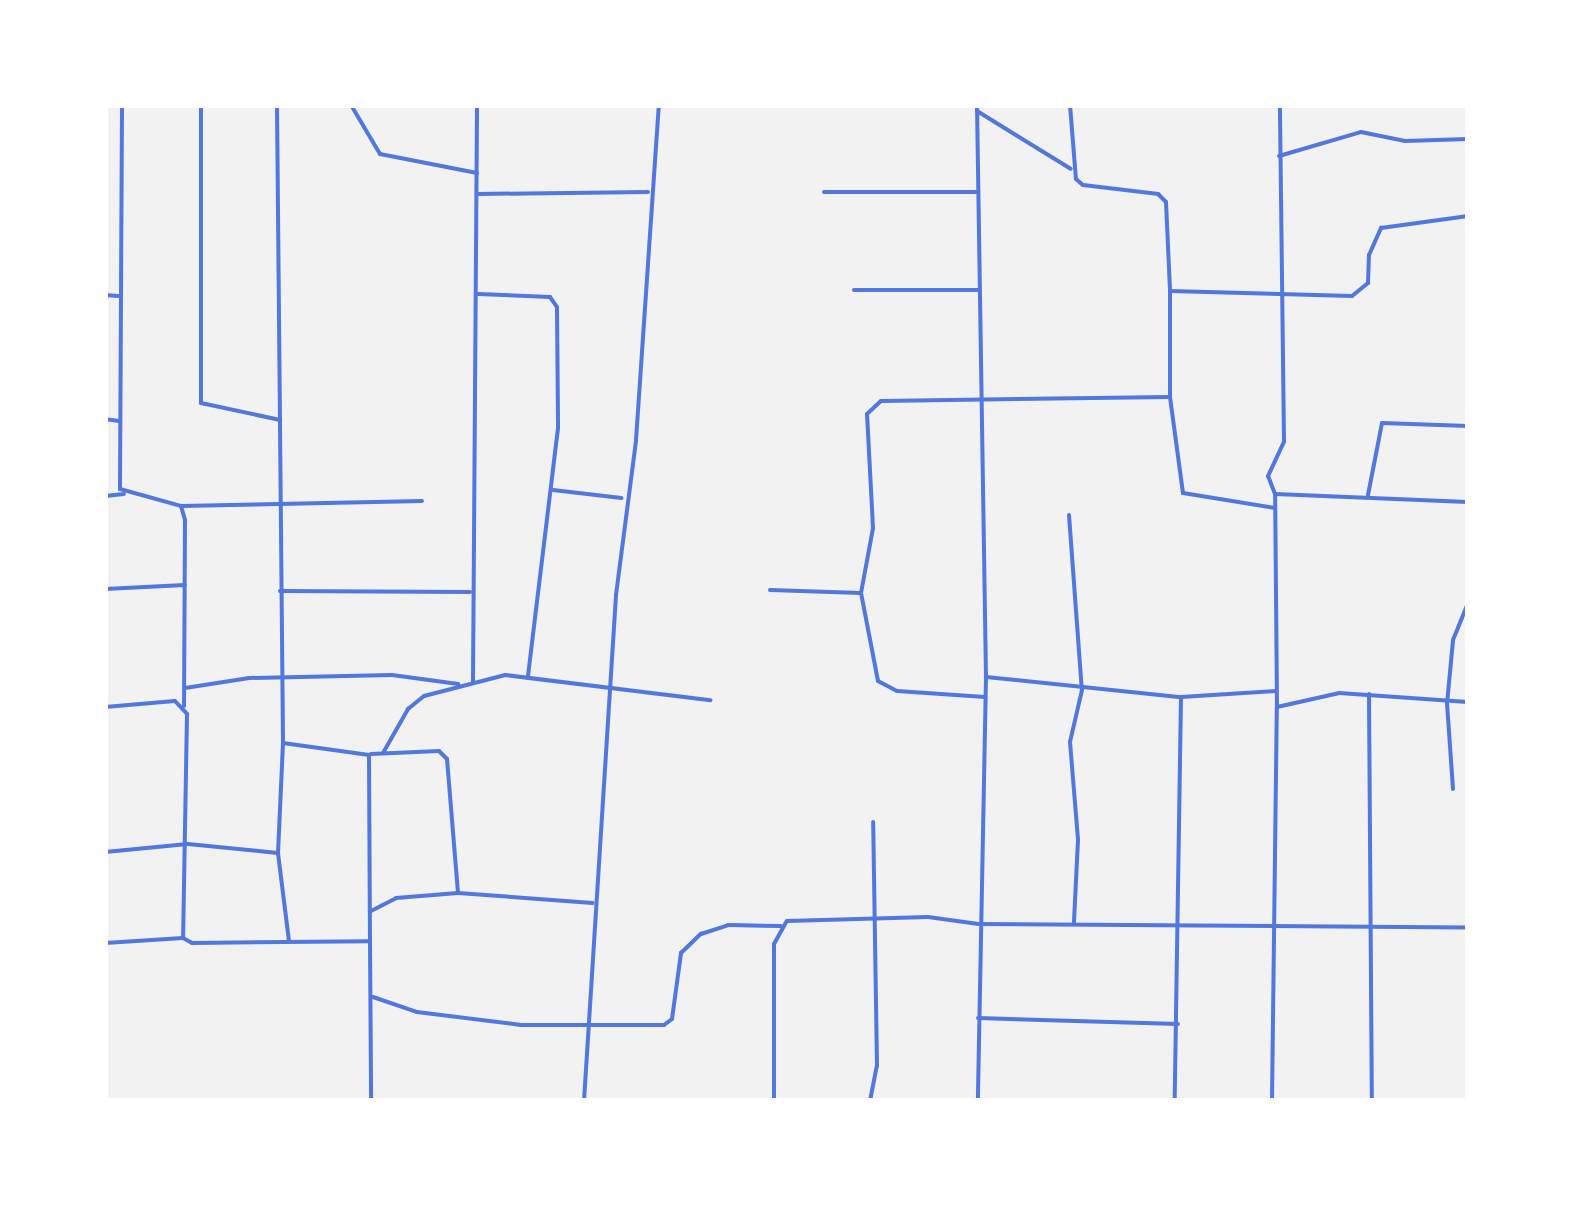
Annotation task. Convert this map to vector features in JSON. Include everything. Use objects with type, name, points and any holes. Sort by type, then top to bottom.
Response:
[{"type":"street","points":[[122,105],[118,296],[124,494]]},
{"type":"street","points":[[200,105],[201,403],[280,420]]},
{"type":"street","points":[[277,105],[283,743],[278,854],[290,941]]},
{"type":"street","points":[[351,105],[380,154],[478,173]]},
{"type":"street","points":[[473,682],[470,592],[478,294],[477,105]]},
{"type":"street","points":[[584,1101],[609,688],[624,498],[636,440],[649,192],[659,105]]},
{"type":"street","points":[[1070,105],[1072,170]]},
{"type":"street","points":[[1272,1101],[1277,707],[1275,494],[1269,466],[1284,441],[1280,105]]},
{"type":"street","points":[[977,108],[1072,170],[1083,185],[1136,189],[1166,202],[1170,397],[1183,493],[1192,500],[1275,508]]},
{"type":"street","points":[[977,108],[986,678],[978,1101]]},
{"type":"street","points":[[1279,156],[1361,132],[1406,141],[1468,139]]},
{"type":"street","points":[[478,194],[649,192]]},
{"type":"street","points":[[824,192],[976,192]]},
{"type":"street","points":[[1170,290],[1352,296],[1368,283],[1369,255],[1381,228],[1468,216]]},
{"type":"street","points":[[854,290],[978,290]]},
{"type":"street","points":[[478,294],[556,300],[552,490],[528,677]]},
{"type":"street","points":[[105,295],[118,296]]},
{"type":"street","points":[[985,698],[886,690],[878,681],[861,593],[873,528],[868,414],[873,406],[1170,397]]},
{"type":"street","points":[[105,419],[119,421]]},
{"type":"street","points":[[1368,495],[1382,423],[1468,426]]},
{"type":"street","points":[[552,490],[624,498]]},
{"type":"street","points":[[105,496],[124,494],[181,506],[422,501]]},
{"type":"street","points":[[1275,494],[1468,502]]},
{"type":"street","points":[[181,506],[188,844],[184,938]]},
{"type":"street","points":[[1069,515],[1082,690],[1070,742],[1078,840],[1074,923]]},
{"type":"street","points":[[105,588],[185,585]]},
{"type":"street","points":[[770,590],[861,593]]},
{"type":"street","points":[[280,591],[470,592]]},
{"type":"street","points":[[1453,789],[1447,704],[1452,640],[1468,603]]},
{"type":"street","points":[[185,688],[281,677],[392,675],[460,685]]},
{"type":"street","points":[[383,753],[408,709],[473,682],[528,677],[710,700]]},
{"type":"street","points":[[986,678],[1181,697],[1276,691]]},
{"type":"street","points":[[1277,707],[1339,692],[1447,704],[1468,702]]},
{"type":"street","points":[[1370,694],[1372,1101]]},
{"type":"street","points":[[1176,1101],[1181,697]]},
{"type":"street","points":[[105,707],[175,701],[184,706]]},
{"type":"street","points":[[283,743],[369,754],[439,751],[453,769],[458,893]]},
{"type":"street","points":[[369,754],[371,1101]]},
{"type":"street","points":[[870,1101],[878,1066],[873,822]]},
{"type":"street","points":[[105,852],[188,844],[278,854]]},
{"type":"street","points":[[371,910],[396,898],[458,893],[595,903]]},
{"type":"street","points":[[372,997],[431,1014],[587,1028],[664,1025],[672,1019],[681,953],[702,934],[728,925],[782,926],[794,920],[1176,927],[1468,927]]},
{"type":"street","points":[[774,1101],[774,944],[782,926]]},
{"type":"street","points":[[105,943],[184,938],[370,941]]},
{"type":"street","points":[[978,1018],[1179,1024]]}]
